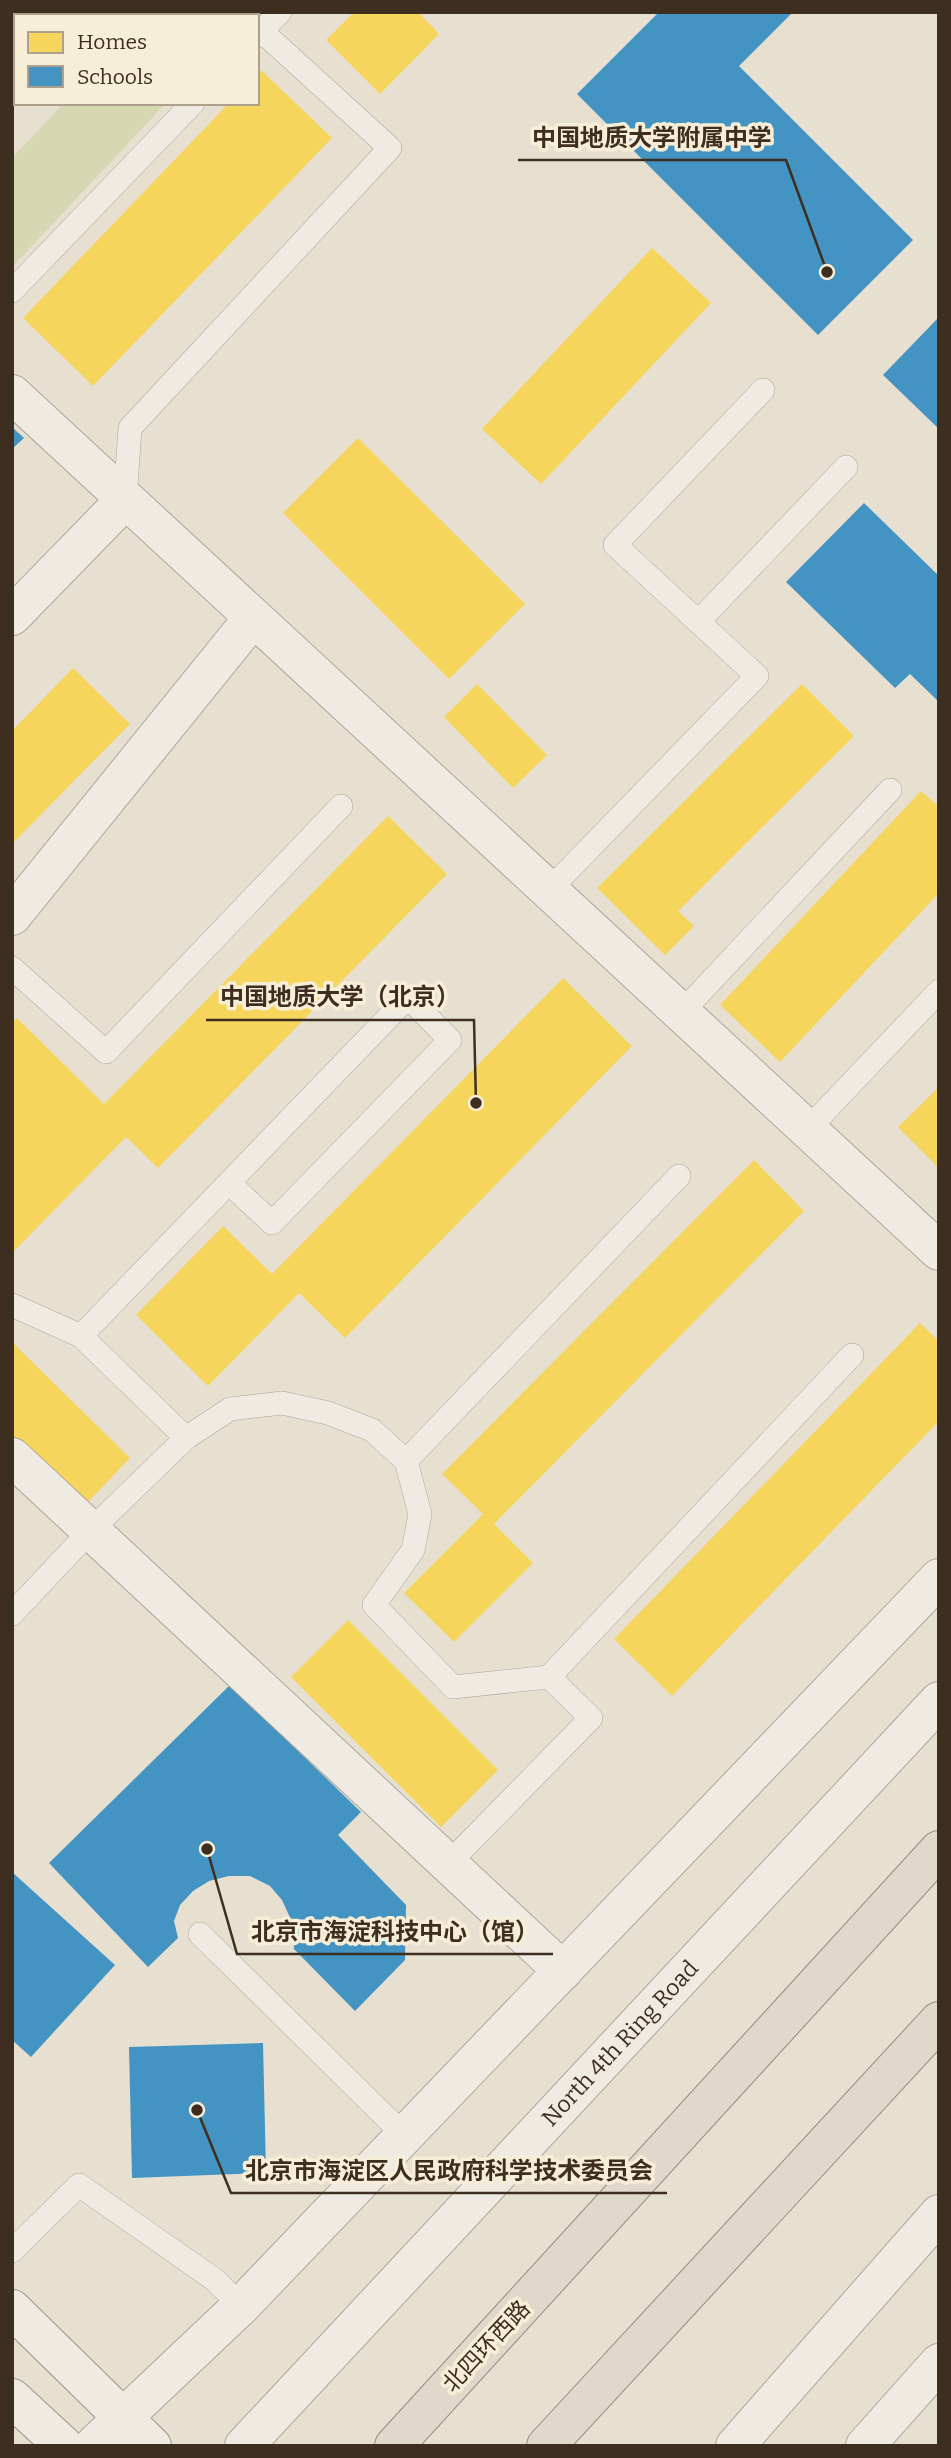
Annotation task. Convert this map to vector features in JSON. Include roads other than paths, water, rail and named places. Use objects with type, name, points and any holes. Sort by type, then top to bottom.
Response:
[{"type":"highway","name":"北四环西路","points":[[394,2446],[939,1850]]},
{"type":"highway","points":[[546,2446],[939,2021]]},
{"type":"street","points":[[12,394],[939,1251]]},
{"type":"street","points":[[12,617],[125,500]]},
{"type":"street","points":[[12,916],[253,618]]},
{"type":"street","points":[[12,1457],[563,1971]]},
{"type":"street","points":[[93,2446],[242,2306],[939,1578]]},
{"type":"street","name":"North 4th Ring Road","points":[[244,2446],[939,1701]]},
{"type":"street","points":[[735,2446],[939,2214]]},
{"type":"street","points":[[12,2309],[152,2446]]},
{"type":"street","points":[[865,2446],[939,2363]]},
{"type":"street","points":[[12,2398],[64,2446]]},
{"type":"lane","points":[[259,22],[280,12]]},
{"type":"lane","points":[[125,500],[130,428],[390,148],[259,30]]},
{"type":"lane","points":[[12,291],[191,105]]},
{"type":"lane","points":[[548,891],[757,676],[615,545],[763,390]]},
{"type":"lane","points":[[698,622],[846,467]]},
{"type":"lane","points":[[681,1013],[890,790]]},
{"type":"lane","points":[[12,968],[106,1052],[341,806]]},
{"type":"lane","points":[[807,1130],[939,991]]},
{"type":"lane","points":[[81,1336],[408,997],[450,1040],[272,1223],[229,1183]]},
{"type":"lane","points":[[406,1461],[679,1176]]},
{"type":"lane","points":[[12,1304],[81,1336],[186,1438]]},
{"type":"lane","points":[[12,1614],[90,1530],[186,1438],[230,1409],[282,1403],[328,1413],[372,1430],[406,1461],[420,1514],[413,1550],[374,1605],[453,1687],[549,1677],[852,1355]]},
{"type":"lane","points":[[448,1864],[591,1718],[549,1677]]},
{"type":"lane","points":[[200,1934],[405,2136]]},
{"type":"lane","points":[[12,2251],[79,2185],[215,2280],[242,2306]]},
{"type":"place","name":"中国地质大学附属中学","points":[[827,272]]},
{"type":"place","name":"中国地质大学（北京）","points":[[476,1103]]},
{"type":"place","name":"北京市海淀科技中心（馆）","points":[[207,1849]]},
{"type":"place","name":"北京市海淀区人民政府科学技术委员会","points":[[197,2110]]}]
